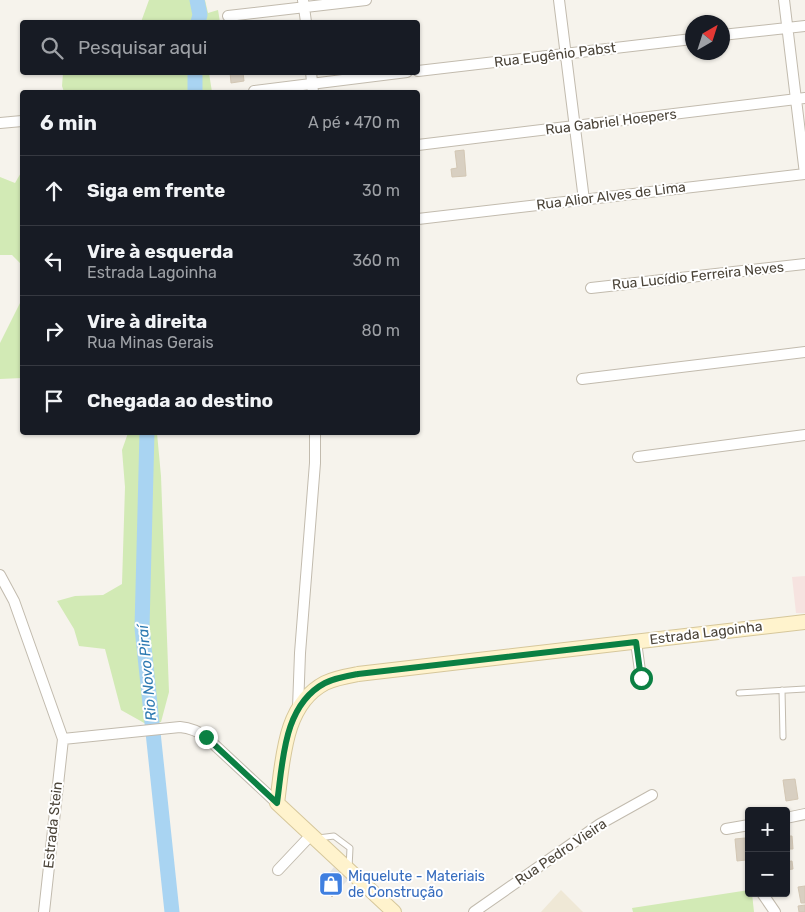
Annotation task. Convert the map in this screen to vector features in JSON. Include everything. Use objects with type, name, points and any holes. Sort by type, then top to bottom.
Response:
[{"type":"main road","name":"Estrada Lagoinha","points":[[277,803],[290,727],[298,708],[313,691],[346,676],[805,622]]},
{"type":"main road","points":[[277,803],[394,912]]},
{"type":"street","points":[[228,16],[304,4],[366,0]]},
{"type":"street","points":[[559,0],[584,200]]},
{"type":"street","points":[[784,0],[787,28],[800,99],[805,174]]},
{"type":"street","points":[[304,4],[306,20]]},
{"type":"street","points":[[730,34],[805,26]]},
{"type":"street","name":"Rua Eugênio Pabst","points":[[420,71],[685,40]]},
{"type":"street","points":[[311,75],[313,88]]},
{"type":"street","points":[[274,90],[313,88],[389,75]]},
{"type":"street","name":"Rua Gabriel Hoepers","points":[[420,145],[800,99]]},
{"type":"street","points":[[0,123],[20,121]]},
{"type":"street","name":"Rua Alior Alves de Lima","points":[[420,219],[805,174]]},
{"type":"street","name":"Rua Lucídio Ferreira Neves","points":[[591,288],[805,264]]},
{"type":"street","points":[[582,379],[805,352]]},
{"type":"street","points":[[298,708],[300,653],[315,463],[315,435]]},
{"type":"street","points":[[638,457],[805,435]]},
{"type":"street","points":[[0,575],[14,601],[63,738],[144,732],[180,727],[197,731],[206,737],[277,803]]},
{"type":"street","points":[[636,642],[641,678]]},
{"type":"street","name":"Estrada Stein","points":[[44,912],[63,738]]},
{"type":"street","name":"Rua Pedro Vieira","points":[[474,912],[600,824],[652,795]]},
{"type":"street","points":[[790,817],[805,814]]},
{"type":"street","points":[[726,829],[745,826]]},
{"type":"street","points":[[278,870],[313,837]]},
{"type":"street","points":[[765,897],[775,912]]},
{"type":"lane","points":[[739,693],[805,689]]},
{"type":"lane","points":[[782,690],[783,737]]},
{"type":"shaded area","points":[[805,576],[805,613],[796,613],[792,577]]},
{"type":"shaded area","points":[[334,867],[348,880],[343,885],[330,872]]},
{"type":"shaded area","points":[[561,890],[583,912],[541,912]]},
{"type":"green space","points":[[149,0],[205,0],[208,13],[218,10],[220,20],[142,20]]},
{"type":"green space","points":[[63,75],[209,75],[212,90],[63,90]]},
{"type":"green space","points":[[20,174],[20,263],[12,255],[0,255],[0,177],[15,183]]},
{"type":"green space","points":[[20,303],[20,378],[0,379],[0,343]]},
{"type":"green space","points":[[127,435],[157,435],[161,476],[169,692],[161,722],[146,724],[121,710],[105,649],[79,646],[74,629],[57,601],[75,596],[103,595],[122,584],[125,487],[122,450]]},
{"type":"green space","points":[[745,891],[745,897],[752,897],[754,912],[633,912],[632,908]]},
{"type":"building","points":[[230,75],[243,75],[244,81],[231,83]]},
{"type":"building","points":[[464,150],[466,176],[452,177],[451,169],[457,168],[455,151]]},
{"type":"building","points":[[795,779],[798,799],[786,801],[783,780]]},
{"type":"building","points":[[790,836],[792,836],[793,849],[790,849]]},
{"type":"building","points":[[745,838],[745,860],[737,861],[735,839]]},
{"type":"building","points":[[790,861],[792,861],[793,869],[790,869]]},
{"type":"building","name":"Miquelute - Materiais de Construção","points":[[330,872],[343,885],[332,897],[319,884]]},
{"type":"building","points":[[805,886],[805,903],[801,903],[798,887]]},
{"type":"building","points":[[805,905],[805,912],[799,912],[798,906]]},
{"type":"waterway","name":"Rio Novo Piraí","points":[[197,0],[200,15],[199,20]]},
{"type":"waterway","name":"Rio Novo Piraí","points":[[195,75],[195,90]]},
{"type":"waterway","name":"Rio Novo Piraí","points":[[147,435],[142,628],[172,912]]},
{"type":"place","name":"Miquelute - Materiais de Construção","points":[[331,884]]},
{"type":"route","points":[[206,737],[277,803],[284,755],[294,716],[298,708],[313,691],[336,679],[358,674],[636,642],[641,678]]}]
